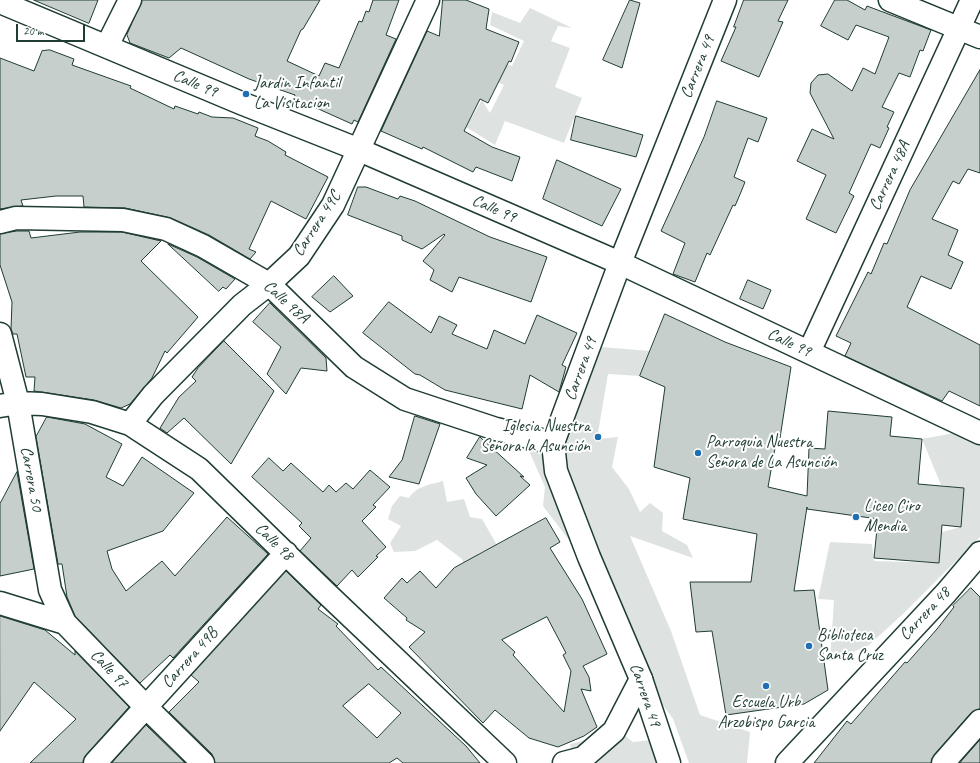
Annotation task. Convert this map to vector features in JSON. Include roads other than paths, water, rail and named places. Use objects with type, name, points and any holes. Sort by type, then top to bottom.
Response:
[{"type":"street","points":[[107,46],[130,0]]},
{"type":"street","name":"Carrera 49C","points":[[130,424],[153,395],[242,305],[269,284],[299,256],[333,205],[357,149],[428,0]]},
{"type":"street","name":"Carrera 49","points":[[669,763],[641,679],[589,557],[556,471],[553,443],[620,263],[725,0]]},
{"type":"street","points":[[890,0],[980,37]]},
{"type":"street","name":"Carrera 48A","points":[[809,352],[972,0]]},
{"type":"street","name":"Calle 99","points":[[0,2],[241,103],[357,149],[620,263],[980,433]]},
{"type":"street","name":"Calle 98A","points":[[0,222],[16,218],[123,220],[166,229],[203,246],[269,284],[354,366],[405,399],[496,429],[553,443]]},
{"type":"street","name":"Carrera 50","points":[[0,334],[9,405],[50,590],[65,623]]},
{"type":"street","name":"Calle 98","points":[[9,405],[42,404],[92,412],[130,424],[199,469],[503,761]]},
{"type":"street","name":"Carrera 49B","points":[[95,763],[286,553]]},
{"type":"street","name":"Carrera 48","points":[[787,763],[946,593],[980,553]]},
{"type":"street","name":"Calle 97","points":[[0,603],[65,623],[146,707],[203,763]]},
{"type":"street","points":[[576,761],[614,731],[641,679]]},
{"type":"street","points":[[943,763],[980,721]]},
{"type":"street","points":[[503,761],[523,763]]},
{"type":"place","name":"Jardin Infantil La Visitacion","points":[[246,94]]},
{"type":"place","name":"Iglesia Nuestra Señora la Asunción","points":[[598,437]]},
{"type":"place","name":"Parroquia Nuestra Señora de La Asunción","points":[[698,453]]},
{"type":"place","name":"Liceo Ciro Mendia","points":[[856,517]]},
{"type":"place","name":"Biblioteca Santa Cruz","points":[[809,646]]},
{"type":"place","name":"Escuela Urb Arzobispo Garcia","points":[[766,686]]}]
